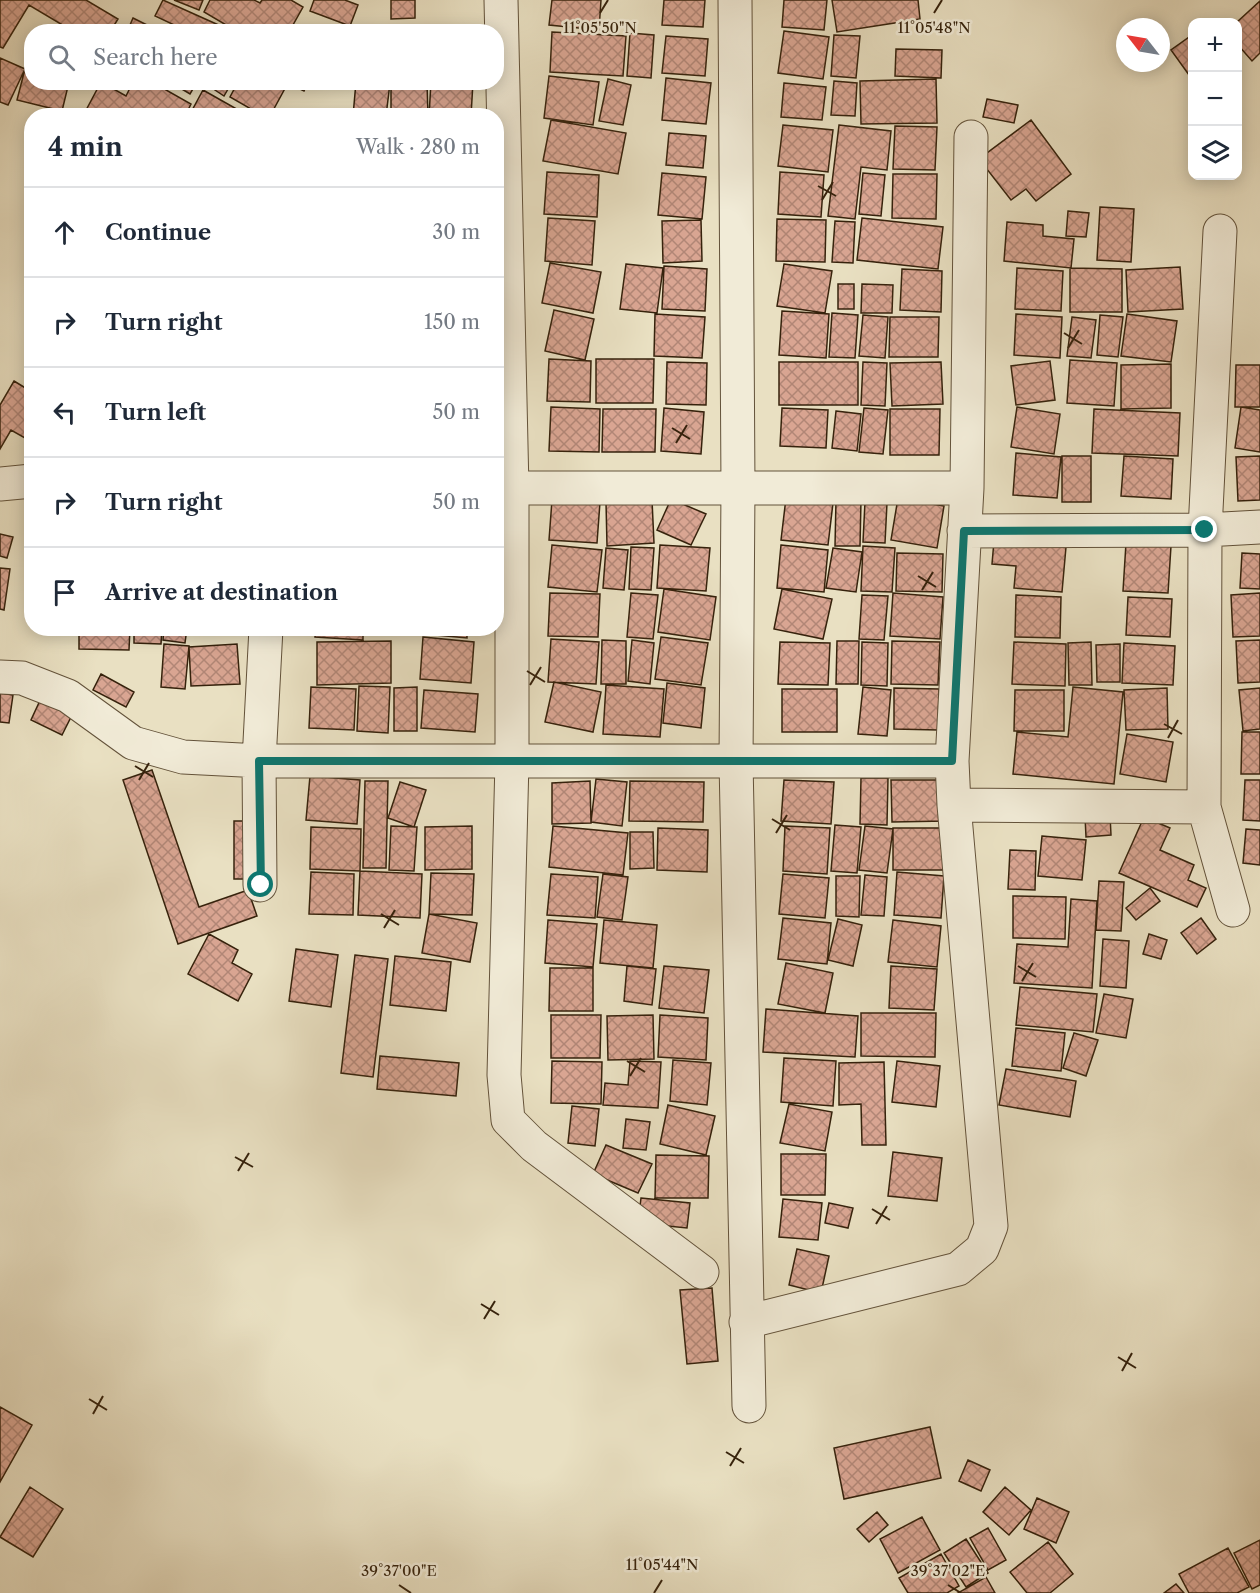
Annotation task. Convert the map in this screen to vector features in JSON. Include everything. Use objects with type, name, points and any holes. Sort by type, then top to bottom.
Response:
[{"type":"street","points":[[501,0],[501,24]]},
{"type":"street","points":[[735,0],[738,488],[736,761],[749,1406]]},
{"type":"street","points":[[502,90],[502,108]]},
{"type":"street","points":[[746,1322],[958,1269],[982,1249],[991,1226],[952,761],[967,488],[971,137]]},
{"type":"street","points":[[1220,231],[1205,530],[1204,807],[1233,910]]},
{"type":"street","points":[[0,484],[24,482]]},
{"type":"street","points":[[702,1272],[534,1146],[508,1120],[504,1075],[512,761],[504,488],[967,488]]},
{"type":"street","points":[[964,531],[1205,530],[1260,526]]},
{"type":"street","points":[[261,885],[259,761],[266,636]]},
{"type":"street","points":[[0,677],[22,678],[68,696],[133,742],[183,757],[259,761],[952,761]]},
{"type":"street","points":[[954,805],[1204,807]]},
{"type":"building","points":[[0,0],[86,0],[118,19],[115,24],[61,24],[29,5],[3,48],[0,47]]},
{"type":"building","points":[[163,0],[216,24],[172,24],[155,16]]},
{"type":"building","points":[[174,0],[203,0],[199,10]]},
{"type":"building","points":[[210,0],[254,0],[260,3],[262,0],[291,0],[303,7],[293,24],[224,24],[204,12]]},
{"type":"building","points":[[314,0],[345,0],[358,5],[351,24],[345,24],[310,11]]},
{"type":"building","points":[[391,0],[415,0],[415,18],[391,19]]},
{"type":"building","points":[[552,0],[601,0],[599,30],[549,25]]},
{"type":"building","points":[[664,0],[705,0],[703,27],[662,25]]},
{"type":"building","points":[[784,0],[827,0],[824,30],[782,27]]},
{"type":"building","points":[[832,0],[918,0],[920,19],[837,32]]},
{"type":"building","points":[[1260,1],[1260,53],[1252,61],[1242,50],[1241,18]]},
{"type":"building","points":[[133,18],[145,24],[130,24]]},
{"type":"building","points":[[784,31],[829,37],[823,79],[778,73]]},
{"type":"building","points":[[552,32],[626,36],[623,76],[550,72]]},
{"type":"building","points":[[630,33],[654,35],[651,78],[627,76]]},
{"type":"building","points":[[834,35],[860,36],[856,78],[831,76]]},
{"type":"building","points":[[666,36],[708,39],[705,76],[662,73]]},
{"type":"building","points":[[1188,38],[1188,74],[1171,50]]},
{"type":"building","points":[[896,49],[942,50],[941,78],[895,76]]},
{"type":"building","points":[[0,58],[24,69],[24,71],[8,105],[0,102]]},
{"type":"building","points":[[24,73],[24,90],[67,90],[63,108],[50,108],[17,100]]},
{"type":"building","points":[[549,76],[599,82],[593,125],[544,118]]},
{"type":"building","points":[[666,78],[711,83],[706,124],[662,120]]},
{"type":"building","points":[[608,79],[631,85],[623,125],[599,121]]},
{"type":"building","points":[[936,79],[937,123],[861,124],[860,81]]},
{"type":"building","points":[[834,81],[857,83],[855,116],[831,115]]},
{"type":"building","points":[[784,83],[826,87],[822,120],[781,117]]},
{"type":"building","points":[[97,90],[115,90],[126,96],[129,90],[166,90],[191,104],[189,108],[87,108]]},
{"type":"building","points":[[203,90],[235,108],[193,108]]},
{"type":"building","points":[[215,90],[227,90],[224,96]]},
{"type":"building","points":[[234,90],[284,90],[274,108],[249,108],[230,97]]},
{"type":"building","points":[[355,90],[389,90],[387,108],[354,108]]},
{"type":"building","points":[[391,90],[427,90],[428,108],[391,108]]},
{"type":"building","points":[[431,90],[473,90],[471,108],[429,108]]},
{"type":"building","points":[[987,99],[1018,105],[1014,123],[983,117]]},
{"type":"building","points":[[551,120],[626,133],[618,174],[543,161]]},
{"type":"building","points":[[1031,120],[1071,174],[1036,201],[1026,189],[1011,200],[979,159]]},
{"type":"building","points":[[783,125],[833,130],[828,172],[778,166]]},
{"type":"building","points":[[839,125],[891,131],[887,170],[861,167],[855,219],[828,216]]},
{"type":"building","points":[[895,126],[937,127],[935,170],[893,169]]},
{"type":"building","points":[[669,133],[706,136],[703,168],[666,165]]},
{"type":"building","points":[[547,172],[599,175],[597,217],[544,214]]},
{"type":"building","points":[[780,172],[824,175],[821,217],[778,214]]},
{"type":"building","points":[[662,173],[706,177],[702,219],[658,215]]},
{"type":"building","points":[[863,173],[885,175],[881,216],[859,214]]},
{"type":"building","points":[[893,174],[937,174],[936,219],[892,218]]},
{"type":"building","points":[[1100,207],[1134,209],[1131,262],[1097,260]]},
{"type":"building","points":[[1068,211],[1089,213],[1086,237],[1066,236]]},
{"type":"building","points":[[548,218],[595,221],[592,265],[545,261]]},
{"type":"building","points":[[862,218],[943,227],[938,269],[857,260]]},
{"type":"building","points":[[777,219],[826,220],[825,262],[776,261]]},
{"type":"building","points":[[701,220],[702,261],[663,263],[662,221]]},
{"type":"building","points":[[835,221],[855,222],[853,263],[832,262]]},
{"type":"building","points":[[1007,222],[1043,225],[1043,236],[1074,239],[1071,268],[1004,261]]},
{"type":"building","points":[[550,263],[601,272],[593,313],[542,303]]},
{"type":"building","points":[[626,264],[663,268],[657,313],[620,309]]},
{"type":"building","points":[[784,264],[832,271],[825,313],[777,306]]},
{"type":"building","points":[[664,266],[707,269],[705,311],[662,309]]},
{"type":"building","points":[[1180,267],[1183,309],[1128,312],[1126,270]]},
{"type":"building","points":[[1017,268],[1063,271],[1061,311],[1015,309]]},
{"type":"building","points":[[1070,268],[1122,269],[1122,312],[1070,312]]},
{"type":"building","points":[[902,269],[942,271],[941,312],[900,310]]},
{"type":"building","points":[[838,284],[854,284],[854,309],[838,309]]},
{"type":"building","points":[[862,284],[893,285],[892,313],[861,313]]},
{"type":"building","points":[[554,310],[594,319],[585,360],[545,351]]},
{"type":"building","points":[[782,311],[829,314],[826,358],[779,355]]},
{"type":"building","points":[[832,313],[858,315],[855,358],[829,357]]},
{"type":"building","points":[[655,314],[705,317],[702,358],[654,356]]},
{"type":"building","points":[[1016,314],[1062,317],[1060,358],[1014,355]]},
{"type":"building","points":[[1127,314],[1177,321],[1171,362],[1121,356]]},
{"type":"building","points":[[863,315],[888,317],[885,358],[859,356]]},
{"type":"building","points":[[1100,315],[1123,317],[1118,357],[1097,355]]},
{"type":"building","points":[[890,317],[939,317],[938,357],[889,357]]},
{"type":"building","points":[[1072,317],[1096,320],[1091,358],[1067,356]]},
{"type":"building","points":[[549,359],[591,361],[590,402],[547,401]]},
{"type":"building","points":[[596,359],[654,359],[653,403],[596,403]]},
{"type":"building","points":[[1070,360],[1117,363],[1114,406],[1067,403]]},
{"type":"building","points":[[1050,361],[1055,400],[1016,405],[1011,366]]},
{"type":"building","points":[[667,362],[707,363],[706,405],[666,404]]},
{"type":"building","points":[[779,362],[858,362],[858,405],[779,405]]},
{"type":"building","points":[[863,362],[887,363],[885,406],[861,405]]},
{"type":"building","points":[[941,362],[943,404],[892,406],[890,363]]},
{"type":"building","points":[[1171,364],[1171,408],[1121,409],[1121,365]]},
{"type":"building","points":[[1236,365],[1260,365],[1260,407],[1235,407]]},
{"type":"building","points":[[14,381],[24,387],[24,437],[11,430],[0,449],[0,405]]},
{"type":"building","points":[[551,407],[600,409],[599,452],[549,451]]},
{"type":"building","points":[[1017,407],[1060,414],[1054,454],[1011,447]]},
{"type":"building","points":[[1241,407],[1260,410],[1260,452],[1235,448]]},
{"type":"building","points":[[664,408],[704,412],[701,454],[661,451]]},
{"type":"building","points":[[782,408],[828,410],[826,448],[780,446]]},
{"type":"building","points":[[864,408],[888,410],[883,454],[859,452]]},
{"type":"building","points":[[603,409],[656,409],[655,452],[602,452]]},
{"type":"building","points":[[890,409],[940,409],[939,455],[890,455]]},
{"type":"building","points":[[1094,409],[1180,413],[1178,456],[1092,453]]},
{"type":"building","points":[[836,411],[861,414],[857,451],[832,448]]},
{"type":"building","points":[[1016,453],[1061,457],[1057,498],[1013,495]]},
{"type":"building","points":[[1062,456],[1091,456],[1091,502],[1062,502]]},
{"type":"building","points":[[1124,456],[1173,459],[1171,499],[1121,496]]},
{"type":"building","points":[[1260,456],[1260,500],[1238,501],[1236,457]]},
{"type":"building","points":[[786,498],[833,503],[828,545],[781,540]]},
{"type":"building","points":[[898,498],[944,506],[937,548],[891,540]]},
{"type":"building","points":[[671,499],[706,514],[691,545],[657,530]]},
{"type":"building","points":[[552,500],[600,502],[597,543],[549,540]]},
{"type":"building","points":[[652,500],[654,543],[607,546],[606,502]]},
{"type":"building","points":[[836,500],[861,500],[860,546],[835,546]]},
{"type":"building","points":[[865,502],[887,503],[885,543],[863,542]]},
{"type":"building","points":[[0,534],[13,537],[7,558],[0,556]]},
{"type":"building","points":[[994,541],[1066,547],[1062,592],[1014,588],[1016,566],[992,564]]},
{"type":"building","points":[[1126,543],[1171,546],[1168,593],[1123,591]]},
{"type":"building","points":[[552,545],[602,550],[597,592],[548,587]]},
{"type":"building","points":[[660,545],[710,548],[706,591],[657,588]]},
{"type":"building","points":[[781,545],[828,550],[824,592],[777,588]]},
{"type":"building","points":[[863,546],[895,548],[892,592],[861,591]]},
{"type":"building","points":[[631,547],[654,548],[651,590],[629,589]]},
{"type":"building","points":[[606,548],[628,550],[624,590],[603,588]]},
{"type":"building","points":[[833,548],[862,552],[856,592],[826,588]]},
{"type":"building","points":[[897,553],[943,554],[942,592],[896,591]]},
{"type":"building","points":[[1242,553],[1260,554],[1260,589],[1240,588]]},
{"type":"building","points":[[0,568],[10,569],[4,610],[0,609]]},
{"type":"building","points":[[664,589],[716,597],[710,640],[658,632]]},
{"type":"building","points":[[782,589],[832,599],[823,639],[774,629]]},
{"type":"building","points":[[550,593],[600,594],[598,637],[548,636]]},
{"type":"building","points":[[631,593],[658,595],[653,639],[627,637]]},
{"type":"building","points":[[893,593],[943,597],[940,639],[890,636]]},
{"type":"building","points":[[1260,593],[1260,636],[1233,637],[1231,595]]},
{"type":"building","points":[[862,595],[888,596],[884,640],[859,639]]},
{"type":"building","points":[[1016,595],[1061,597],[1060,638],[1015,637]]},
{"type":"building","points":[[1128,597],[1172,599],[1170,637],[1126,635]]},
{"type":"building","points":[[79,636],[130,636],[129,650],[79,649]]},
{"type":"building","points":[[134,636],[162,636],[161,644],[134,643]]},
{"type":"building","points":[[163,636],[186,636],[185,643],[163,640]]},
{"type":"building","points":[[363,636],[363,640],[315,637]]},
{"type":"building","points":[[423,637],[474,642],[471,683],[420,679]]},
{"type":"building","points":[[661,637],[708,643],[701,685],[655,679]]},
{"type":"building","points":[[551,639],[599,642],[596,684],[548,682]]},
{"type":"building","points":[[602,640],[626,641],[626,684],[601,684]]},
{"type":"building","points":[[632,640],[654,643],[650,684],[628,681]]},
{"type":"building","points":[[1260,640],[1260,682],[1238,683],[1236,641]]},
{"type":"building","points":[[391,641],[391,683],[317,685],[317,642]]},
{"type":"building","points":[[837,641],[859,641],[858,684],[836,684]]},
{"type":"building","points":[[892,641],[940,642],[938,685],[891,684]]},
{"type":"building","points":[[780,642],[830,643],[828,685],[778,684]]},
{"type":"building","points":[[862,642],[888,643],[887,686],[861,685]]},
{"type":"building","points":[[1014,642],[1066,644],[1065,686],[1012,684]]},
{"type":"building","points":[[1091,642],[1092,685],[1069,685],[1068,643]]},
{"type":"building","points":[[1124,643],[1175,646],[1173,685],[1122,683]]},
{"type":"building","points":[[164,644],[189,646],[185,689],[161,687]]},
{"type":"building","points":[[237,644],[240,684],[191,686],[189,647]]},
{"type":"building","points":[[1120,644],[1120,682],[1097,682],[1096,645]]},
{"type":"building","points":[[101,674],[134,692],[126,707],[93,690]]},
{"type":"building","points":[[554,682],[601,692],[593,732],[545,722]]},
{"type":"building","points":[[667,683],[705,688],[701,728],[663,723]]},
{"type":"building","points":[[606,685],[664,689],[660,737],[603,734]]},
{"type":"building","points":[[359,686],[390,687],[388,733],[357,731]]},
{"type":"building","points":[[311,687],[356,689],[354,730],[309,728]]},
{"type":"building","points":[[417,687],[417,731],[394,731],[394,688]]},
{"type":"building","points":[[863,687],[891,690],[887,736],[858,734]]},
{"type":"building","points":[[1073,687],[1123,692],[1114,784],[1013,774],[1017,732],[1068,737]]},
{"type":"building","points":[[894,688],[939,689],[938,730],[894,729]]},
{"type":"building","points":[[1167,688],[1168,729],[1126,730],[1124,690]]},
{"type":"building","points":[[1260,688],[1260,729],[1243,731],[1239,690]]},
{"type":"building","points":[[782,689],[837,689],[837,732],[782,732]]},
{"type":"building","points":[[424,690],[478,694],[475,732],[421,728]]},
{"type":"building","points":[[1015,690],[1064,690],[1064,731],[1014,731]]},
{"type":"building","points":[[0,693],[13,695],[9,723],[0,722]]},
{"type":"building","points":[[43,694],[75,709],[62,735],[31,720]]},
{"type":"building","points":[[1242,732],[1260,732],[1260,774],[1241,774]]},
{"type":"building","points":[[1127,734],[1173,742],[1166,782],[1120,774]]},
{"type":"building","points":[[152,770],[199,907],[248,890],[257,916],[178,944],[123,780]]},
{"type":"building","points":[[310,776],[360,780],[357,824],[306,820]]},
{"type":"building","points":[[861,778],[888,778],[887,825],[860,824]]},
{"type":"building","points":[[596,779],[627,782],[622,826],[591,822]]},
{"type":"building","points":[[784,780],[834,782],[831,824],[781,821]]},
{"type":"building","points":[[891,780],[946,780],[946,821],[892,822]]},
{"type":"building","points":[[1245,780],[1260,780],[1260,821],[1243,820]]},
{"type":"building","points":[[365,781],[388,781],[386,868],[363,868]]},
{"type":"building","points":[[590,781],[591,823],[552,824],[552,783]]},
{"type":"building","points":[[630,781],[704,782],[703,822],[629,821]]},
{"type":"building","points":[[400,782],[426,790],[414,827],[388,818]]},
{"type":"building","points":[[1110,815],[1111,835],[1086,837],[1085,816]]},
{"type":"building","points":[[1144,817],[1170,828],[1160,850],[1194,865],[1188,880],[1206,888],[1197,907],[1119,873]]},
{"type":"building","points":[[234,821],[255,821],[254,879],[234,879]]},
{"type":"building","points":[[835,825],[861,827],[857,873],[831,871]]},
{"type":"building","points":[[391,826],[417,827],[414,871],[389,870]]},
{"type":"building","points":[[472,826],[472,869],[425,870],[425,827]]},
{"type":"building","points":[[553,826],[628,833],[623,875],[549,867]]},
{"type":"building","points":[[785,826],[830,828],[827,874],[783,871]]},
{"type":"building","points":[[865,826],[893,829],[887,873],[859,870]]},
{"type":"building","points":[[311,827],[361,829],[360,871],[310,869]]},
{"type":"building","points":[[658,828],[708,830],[707,872],[657,870]]},
{"type":"building","points":[[893,828],[944,828],[944,870],[893,870]]},
{"type":"building","points":[[1246,829],[1260,830],[1260,865],[1243,863]]},
{"type":"building","points":[[630,832],[653,832],[654,868],[630,869]]},
{"type":"building","points":[[1042,836],[1086,840],[1082,880],[1038,876]]},
{"type":"building","points":[[1010,850],[1036,851],[1035,890],[1008,889]]},
{"type":"building","points":[[360,871],[422,874],[420,918],[358,915]]},
{"type":"building","points":[[311,872],[354,874],[353,915],[309,914]]},
{"type":"building","points":[[897,872],[944,876],[941,918],[894,915]]},
{"type":"building","points":[[431,873],[474,874],[472,915],[429,914]]},
{"type":"building","points":[[551,874],[598,877],[595,918],[547,915]]},
{"type":"building","points":[[603,874],[628,877],[622,920],[597,917]]},
{"type":"building","points":[[783,874],[829,878],[825,918],[779,914]]},
{"type":"building","points":[[865,875],[887,877],[884,916],[861,915]]},
{"type":"building","points":[[836,876],[860,876],[859,917],[836,916]]},
{"type":"building","points":[[1099,881],[1124,882],[1121,931],[1096,930]]},
{"type":"building","points":[[1150,888],[1160,901],[1136,920],[1126,908]]},
{"type":"building","points":[[1013,896],[1066,897],[1065,939],[1013,938]]},
{"type":"building","points":[[1071,899],[1097,901],[1092,988],[1014,983],[1017,944],[1068,947]]},
{"type":"building","points":[[429,914],[477,923],[470,962],[422,953]]},
{"type":"building","points":[[783,918],[831,923],[827,964],[778,959]]},
{"type":"building","points":[[1201,918],[1216,939],[1197,954],[1181,933]]},
{"type":"building","points":[[838,919],[862,925],[853,966],[828,960]]},
{"type":"building","points":[[548,920],[597,924],[593,967],[545,963]]},
{"type":"building","points":[[604,920],[657,925],[653,968],[600,963]]},
{"type":"building","points":[[893,920],[941,926],[937,967],[888,962]]},
{"type":"building","points":[[209,934],[238,950],[232,963],[252,974],[238,1001],[188,974]]},
{"type":"building","points":[[1149,934],[1167,940],[1161,959],[1143,954]]},
{"type":"building","points":[[1103,939],[1129,941],[1126,988],[1100,986]]},
{"type":"building","points":[[296,949],[338,955],[331,1007],[289,1001]]},
{"type":"building","points":[[355,955],[388,959],[373,1077],[341,1073]]},
{"type":"building","points":[[395,956],[451,962],[446,1011],[390,1005]]},
{"type":"building","points":[[786,963],[833,973],[825,1013],[778,1004]]},
{"type":"building","points":[[627,966],[656,969],[652,1005],[624,1001]]},
{"type":"building","points":[[664,966],[709,970],[704,1013],[659,1008]]},
{"type":"building","points":[[891,966],[937,969],[934,1010],[889,1008]]},
{"type":"building","points":[[550,968],[593,968],[593,1011],[549,1011]]},
{"type":"building","points":[[1020,987],[1097,994],[1093,1032],[1016,1025]]},
{"type":"building","points":[[1104,994],[1133,999],[1126,1038],[1096,1033]]},
{"type":"building","points":[[766,1009],[858,1016],[855,1057],[763,1052]]},
{"type":"building","points":[[861,1013],[936,1013],[935,1057],[861,1056]]},
{"type":"building","points":[[551,1015],[601,1015],[600,1058],[551,1058]]},
{"type":"building","points":[[653,1015],[654,1059],[608,1060],[607,1016]]},
{"type":"building","points":[[660,1015],[708,1018],[706,1060],[658,1057]]},
{"type":"building","points":[[1016,1028],[1065,1033],[1061,1071],[1012,1066]]},
{"type":"building","points":[[1074,1033],[1098,1040],[1086,1076],[1063,1068]]},
{"type":"building","points":[[380,1056],[459,1063],[456,1096],[377,1089]]},
{"type":"building","points":[[784,1058],[836,1061],[833,1106],[781,1102]]},
{"type":"building","points":[[673,1060],[711,1063],[707,1105],[670,1101]]},
{"type":"building","points":[[552,1061],[602,1062],[601,1104],[551,1103]]},
{"type":"building","points":[[630,1061],[661,1062],[658,1108],[603,1105],[605,1083],[628,1085]]},
{"type":"building","points":[[897,1061],[940,1066],[936,1107],[892,1102]]},
{"type":"building","points":[[884,1062],[886,1145],[862,1145],[861,1104],[839,1105],[839,1063]]},
{"type":"building","points":[[1006,1069],[1076,1081],[1070,1117],[999,1105]]},
{"type":"building","points":[[789,1104],[832,1112],[825,1151],[780,1143]]},
{"type":"building","points":[[668,1105],[715,1116],[706,1155],[660,1144]]},
{"type":"building","points":[[572,1106],[599,1109],[595,1146],[568,1143]]},
{"type":"building","points":[[626,1119],[650,1122],[646,1150],[623,1148]]},
{"type":"building","points":[[606,1145],[652,1164],[638,1193],[593,1174]]},
{"type":"building","points":[[893,1152],[942,1158],[937,1201],[888,1196]]},
{"type":"building","points":[[781,1154],[826,1154],[825,1195],[781,1195]]},
{"type":"building","points":[[656,1155],[709,1156],[708,1198],[655,1198]]},
{"type":"building","points":[[641,1198],[690,1203],[687,1228],[638,1223]]},
{"type":"building","points":[[783,1199],[822,1203],[818,1240],[779,1237]]},
{"type":"building","points":[[829,1203],[853,1208],[848,1228],[825,1223]]},
{"type":"building","points":[[797,1249],[829,1256],[821,1293],[789,1285]]},
{"type":"building","points":[[712,1288],[718,1361],[687,1364],[680,1290]]},
{"type":"building","points":[[0,1407],[32,1425],[0,1482]]},
{"type":"building","points":[[930,1427],[941,1478],[844,1499],[834,1448]]},
{"type":"building","points":[[968,1460],[990,1470],[981,1491],[959,1481]]},
{"type":"building","points":[[30,1487],[63,1509],[33,1557],[0,1537]]},
{"type":"building","points":[[1005,1487],[1031,1510],[1009,1535],[983,1512]]},
{"type":"building","points":[[1037,1498],[1069,1512],[1056,1543],[1024,1529]]},
{"type":"building","points":[[877,1512],[888,1525],[869,1542],[857,1529]]},
{"type":"building","points":[[922,1517],[940,1550],[898,1573],[880,1539]]},
{"type":"building","points":[[988,1528],[1006,1560],[988,1570],[970,1538]]},
{"type":"building","points":[[966,1539],[988,1573],[966,1587],[944,1553]]},
{"type":"building","points":[[1260,1540],[1260,1585],[1252,1589],[1234,1553]]},
{"type":"building","points":[[1048,1542],[1073,1574],[1050,1593],[1027,1593],[1010,1572]]},
{"type":"building","points":[[1228,1548],[1249,1587],[1237,1593],[1189,1593],[1179,1574]]},
{"type":"building","points":[[941,1554],[959,1586],[947,1593],[908,1593],[899,1578]]},
{"type":"building","points":[[986,1577],[995,1593],[958,1593]]},
{"type":"building","points":[[1176,1584],[1184,1593],[1164,1593]]},
{"type":"route","points":[[261,885],[259,761],[952,761],[964,531],[1205,530]]}]
